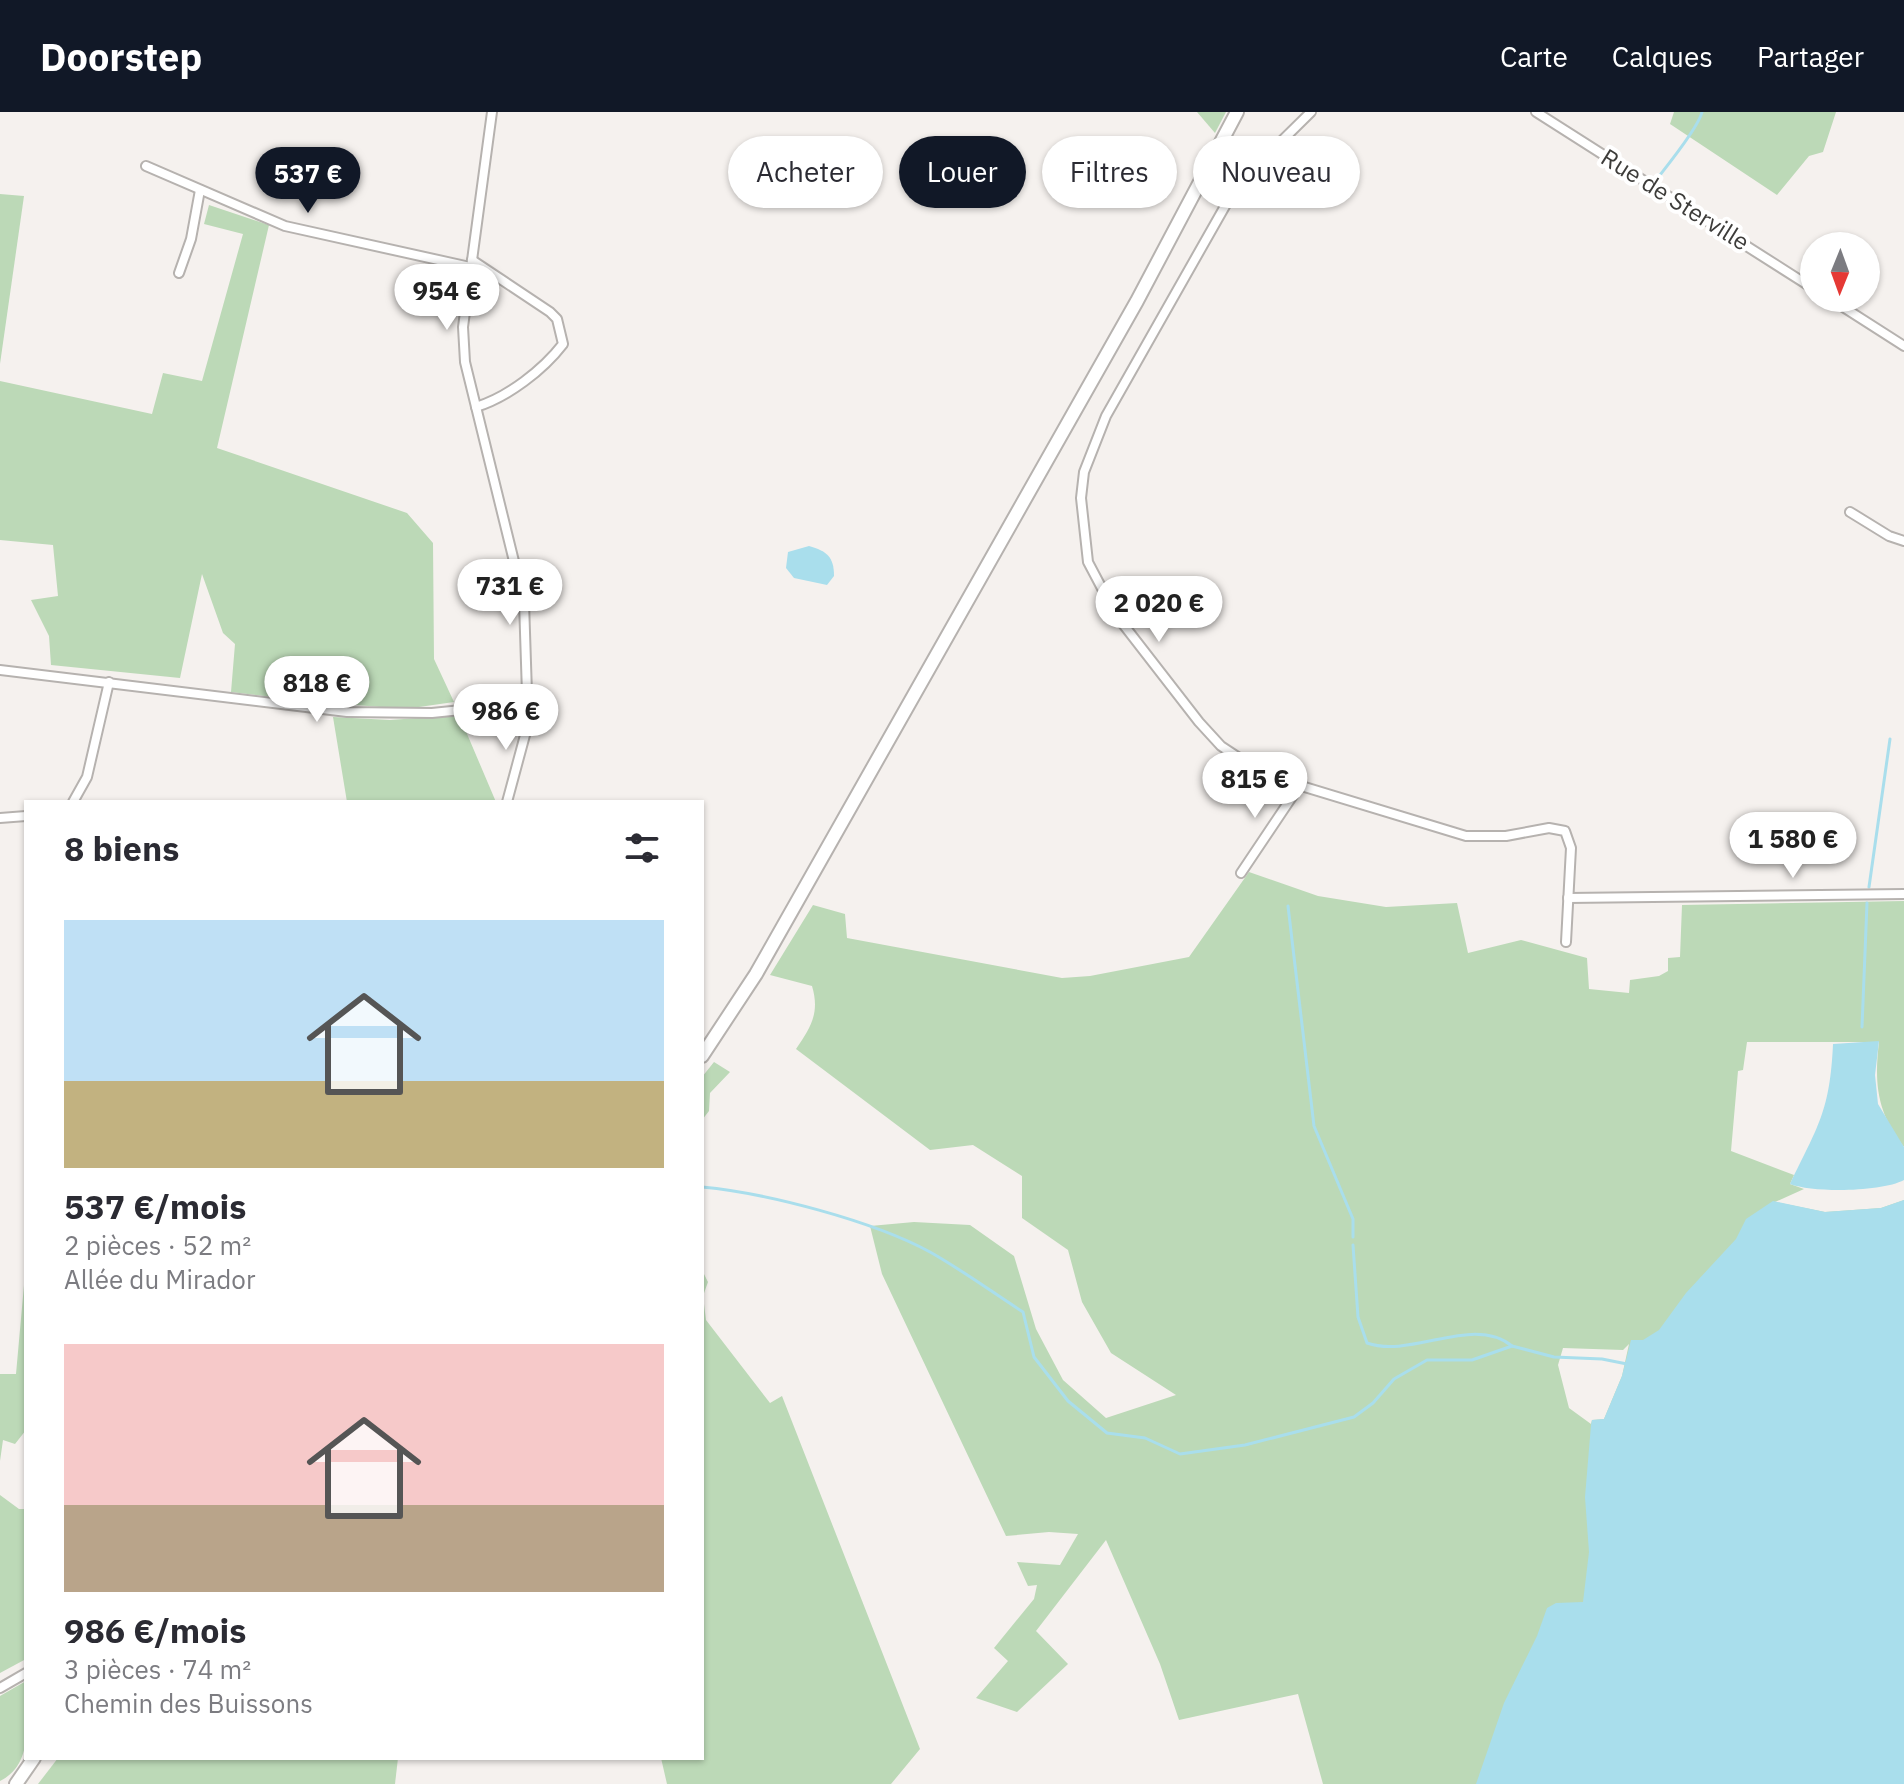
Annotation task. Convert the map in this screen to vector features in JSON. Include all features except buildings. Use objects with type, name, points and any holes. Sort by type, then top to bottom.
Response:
[{"type":"main road","points":[[704,1053],[756,974],[1137,301],[1237,112]]},
{"type":"main road","points":[[16,1784],[33,1760]]},
{"type":"street","points":[[492,112],[463,327],[465,362],[524,602],[529,703],[522,754],[508,800]]},
{"type":"street","points":[[1311,112],[1237,185],[1106,416],[1084,472],[1081,498],[1088,562],[1116,615],[1221,746],[1265,775],[1298,788],[1466,836],[1506,836],[1549,828],[1565,831],[1571,848],[1566,942]]},
{"type":"street","name":"Rue de Sterville","points":[[1536,112],[1800,280]]},
{"type":"street","points":[[146,166],[285,226],[471,263],[550,312],[557,319],[563,344],[529,377],[490,402],[476,407]]},
{"type":"street","points":[[179,273],[191,239],[200,190]]},
{"type":"street","points":[[1851,312],[1904,345]]},
{"type":"street","points":[[1850,512],[1889,536],[1904,541]]},
{"type":"street","points":[[0,670],[396,714],[529,703]]},
{"type":"street","points":[[74,800],[87,777],[109,682]]},
{"type":"street","points":[[1241,873],[1298,788]]},
{"type":"street","points":[[0,818],[24,816]]},
{"type":"street","points":[[1568,898],[1904,894]]},
{"type":"street","points":[[0,1688],[24,1674]]},
{"type":"green space","points":[[1197,112],[1226,112],[1215,133]]},
{"type":"green space","points":[[1674,112],[1836,112],[1823,152],[1809,156],[1777,195],[1670,124]]},
{"type":"green space","points":[[0,194],[24,196],[0,364]]},
{"type":"green space","points":[[209,205],[269,225],[217,448],[407,513],[433,543],[434,659],[454,702],[405,709],[343,704],[339,696],[305,701],[231,692],[235,644],[223,633],[202,574],[180,678],[51,665],[49,636],[31,600],[58,596],[53,545],[0,540],[0,381],[152,414],[163,373],[202,381],[243,234],[204,224]]},
{"type":"green space","points":[[459,715],[495,800],[347,800],[333,717],[390,720]]},
{"type":"green space","points":[[1249,872],[1318,896],[1386,907],[1457,903],[1468,953],[1521,940],[1587,958],[1589,989],[1629,993],[1630,980],[1659,976],[1668,971],[1668,958],[1680,957],[1682,905],[1904,901],[1904,1147],[1888,1122],[1880,1098],[1877,1071],[1879,1042],[1747,1042],[1743,1070],[1738,1071],[1731,1151],[1794,1175],[1790,1184],[1804,1189],[1775,1202],[1825,1212],[1881,1208],[1904,1200],[1904,1784],[1323,1784],[1298,1694],[1179,1720],[1160,1664],[1106,1540],[1036,1631],[1068,1664],[1017,1712],[976,1698],[1008,1661],[994,1648],[1034,1599],[1037,1585],[1028,1586],[1017,1562],[1060,1565],[1078,1534],[1049,1532],[1006,1536],[882,1274],[870,1226],[914,1222],[970,1225],[1014,1256],[1036,1329],[1063,1380],[1106,1418],[1176,1395],[1111,1353],[1082,1302],[1068,1250],[1022,1218],[1022,1176],[973,1145],[930,1150],[796,1049],[813,1019],[815,1004],[812,986],[770,975],[813,905],[845,914],[847,938],[1062,978],[1090,976],[1189,957]],"holes":[[[1629,1344],[1622,1376],[1604,1419],[1592,1420],[1591,1424],[1569,1408],[1558,1365],[1563,1348],[1623,1350]]]},
{"type":"green space","points":[[714,1062],[730,1072],[710,1093],[709,1111],[704,1117],[704,1074]]},
{"type":"green space","points":[[24,1285],[24,1433],[15,1444],[3,1440],[0,1461],[0,1374],[16,1374]]},
{"type":"green space","points":[[704,1304],[706,1320],[770,1403],[782,1396],[920,1749],[891,1784],[667,1784],[661,1760],[704,1760]]},
{"type":"green space","points":[[0,1495],[19,1509],[24,1509],[24,1660],[0,1673]]},
{"type":"green space","points":[[24,1682],[24,1751],[11,1773],[0,1781],[0,1696]]},
{"type":"green space","points":[[56,1760],[398,1760],[395,1784],[38,1784]]},
{"type":"water","points":[[809,546],[831,559],[834,576],[827,585],[794,578],[786,568],[788,552]]},
{"type":"water","points":[[1879,1041],[1875,1075],[1878,1104],[1904,1147],[1904,1180],[1880,1187],[1847,1190],[1814,1189],[1790,1184],[1821,1117],[1829,1086],[1833,1044]]},
{"type":"water","points":[[1904,1200],[1904,1784],[1476,1784],[1504,1703],[1537,1636],[1547,1608],[1556,1603],[1583,1602],[1589,1552],[1585,1497],[1591,1425],[1592,1420],[1604,1419],[1622,1376],[1631,1340],[1643,1340],[1659,1330],[1686,1293],[1736,1239],[1746,1219],[1773,1201],[1825,1212],[1881,1208]]},
{"type":"waterway","points":[[1660,175],[1702,112]]},
{"type":"waterway","points":[[1869,887],[1890,739]]},
{"type":"waterway","points":[[1862,1027],[1867,903]]},
{"type":"waterway","points":[[1288,906],[1314,1126],[1353,1219],[1353,1237]]},
{"type":"waterway","points":[[704,1187],[757,1195],[819,1210],[850,1219],[930,1252],[1023,1312],[1034,1357],[1068,1401],[1107,1433],[1145,1438],[1180,1454],[1245,1445],[1354,1417],[1373,1403],[1394,1379],[1427,1360],[1472,1360],[1512,1346],[1554,1357],[1602,1359],[1627,1364]]},
{"type":"waterway","points":[[1353,1245],[1358,1317],[1367,1343],[1403,1346],[1479,1334],[1496,1337],[1512,1346]]}]
